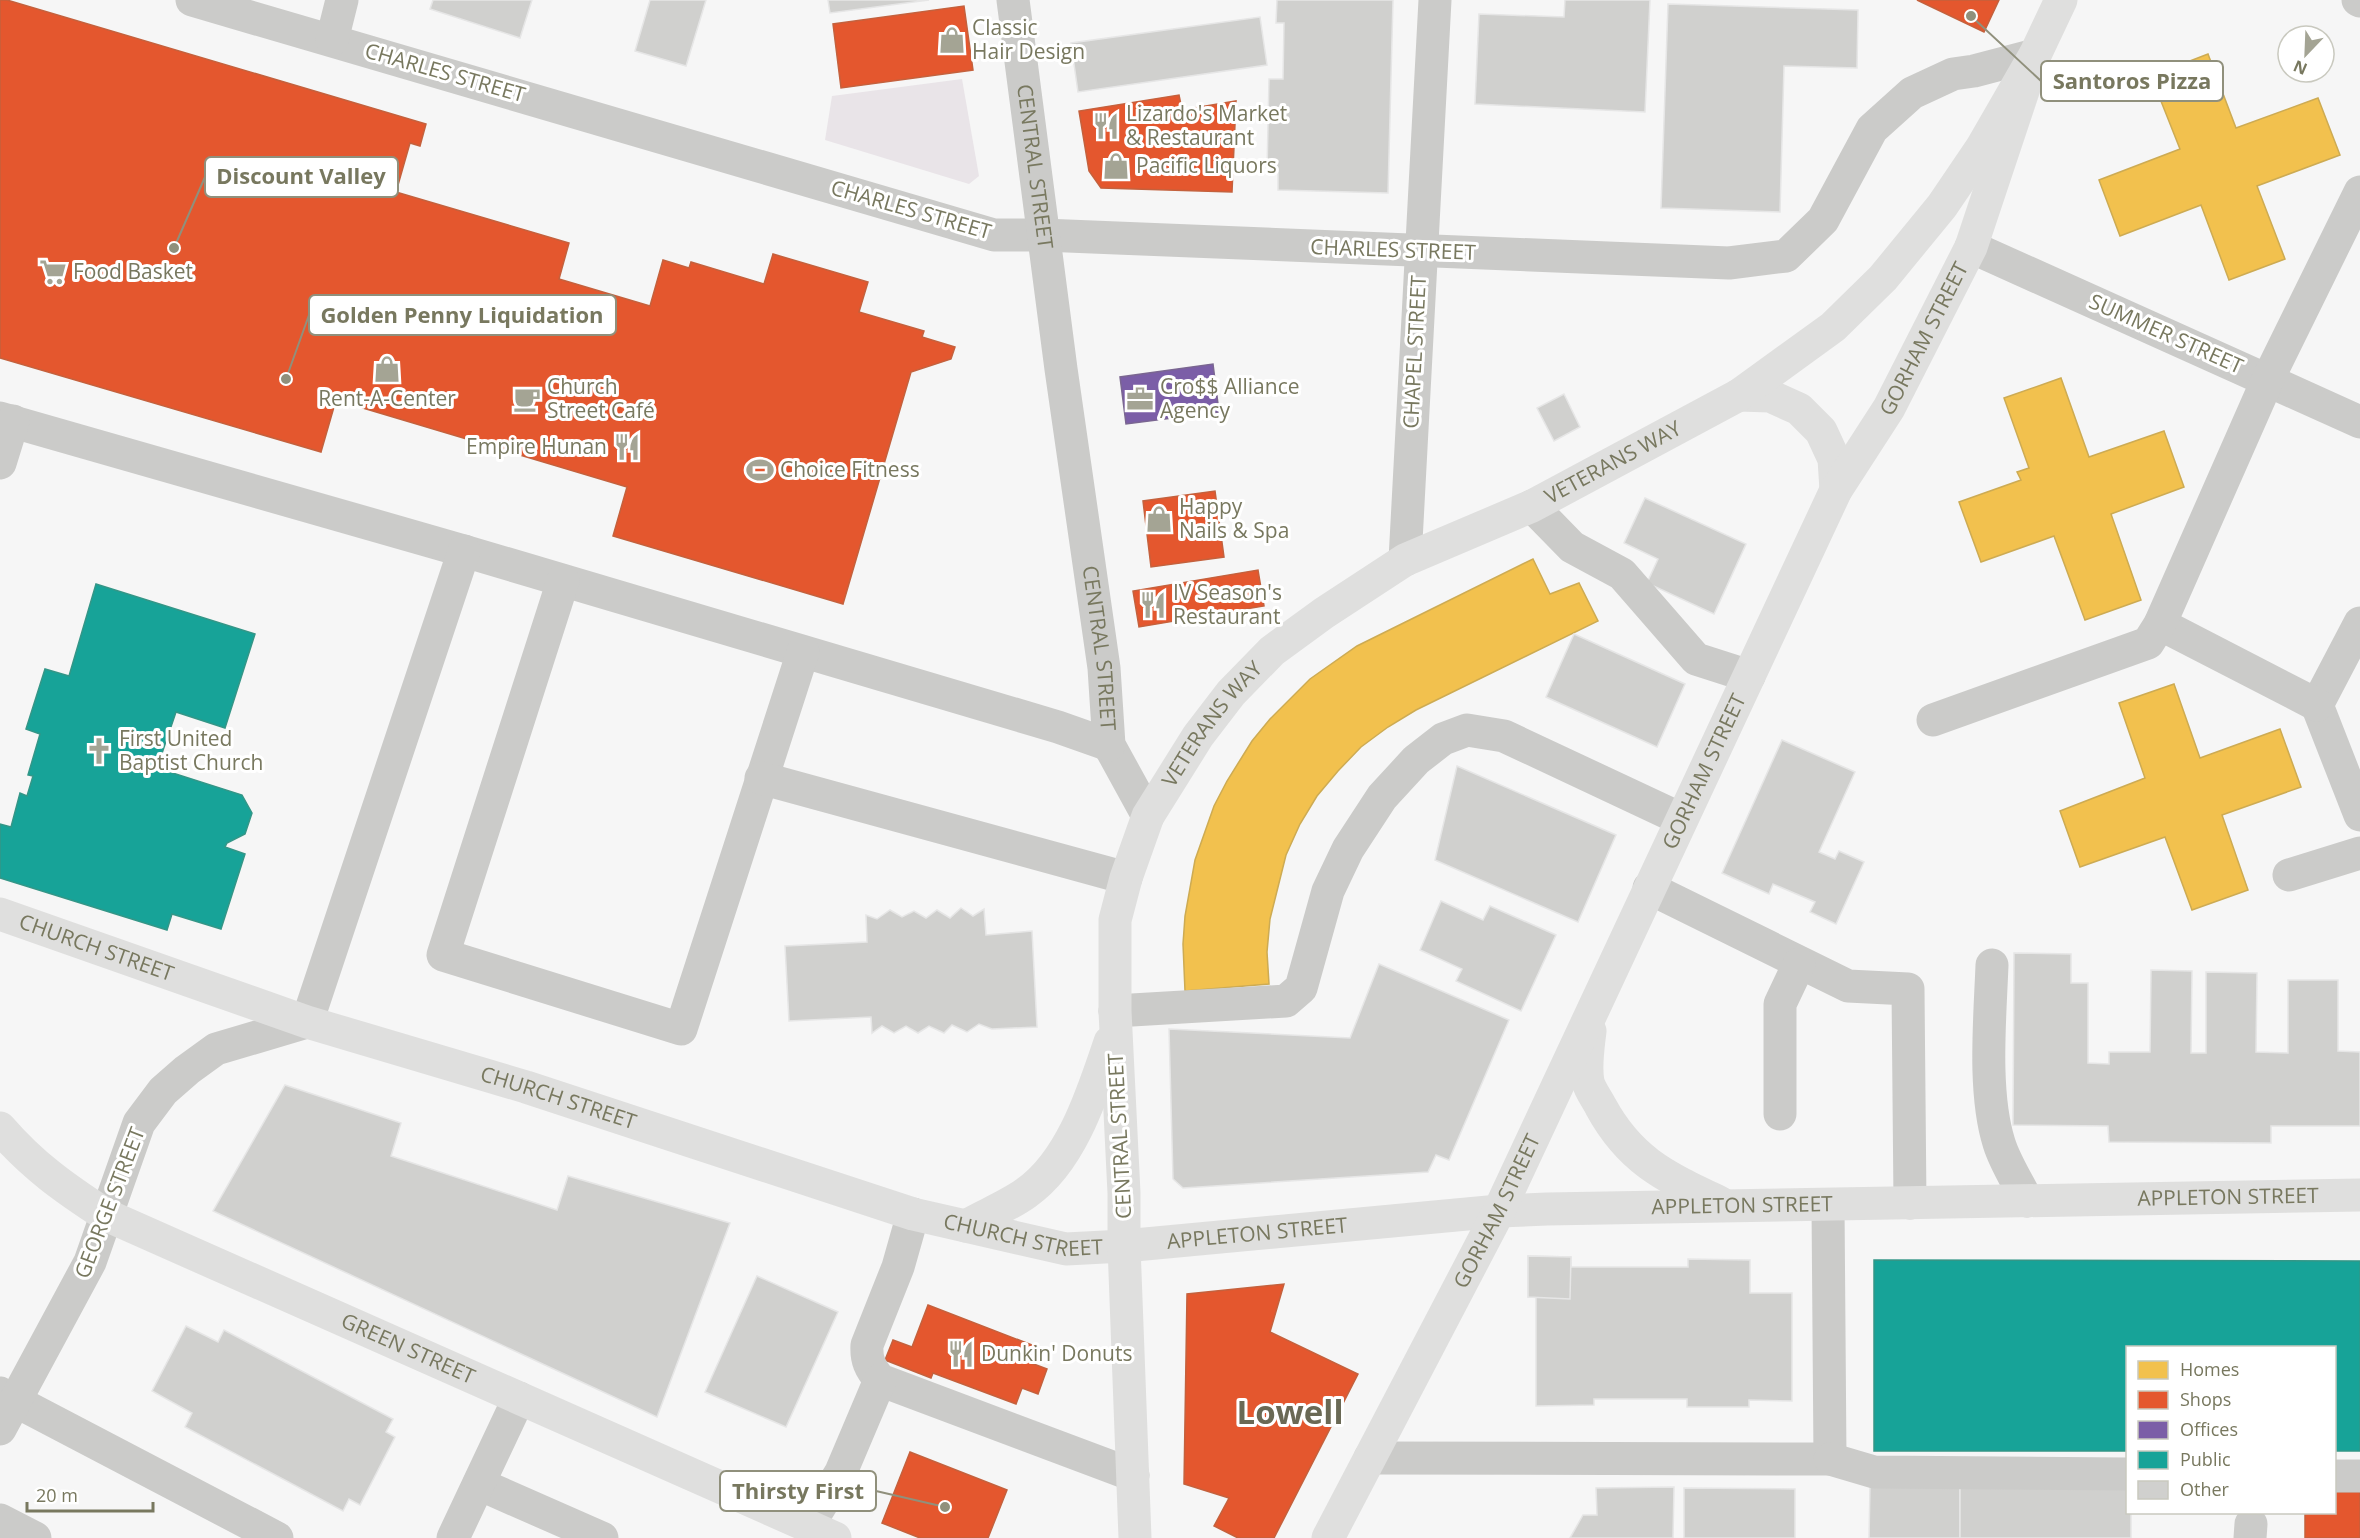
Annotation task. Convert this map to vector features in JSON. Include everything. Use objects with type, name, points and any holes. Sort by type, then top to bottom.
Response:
[{"type":"main road","name":"GORHAM STREET","points":[[1328,1538],[1499,1211],[1836,490],[1889,408],[1971,247],[2035,55],[2061,0]]},
{"type":"main road","name":"VETERANS WAY","points":[[1148,816],[1198,736],[1232,693],[1272,651],[1405,560],[1532,506],[1739,395],[1833,327],[1883,278],[1942,206],[1982,147],[2035,55]]},
{"type":"main road","points":[[1739,395],[1770,396],[1798,409],[1806,416],[1821,431],[1834,459],[1836,490]]},
{"type":"main road","name":"CENTRAL STREET","points":[[1135,1538],[1124,1193],[1115,1018],[1115,920],[1126,878],[1148,816]]},
{"type":"main road","name":"CHURCH STREET","points":[[0,914],[307,1022],[526,1087],[913,1214],[1066,1249],[1124,1246]]},
{"type":"main road","points":[[1592,1015],[1587,1053],[1588,1084],[1609,1121],[1638,1157],[1674,1180],[1728,1206]]},
{"type":"main road","points":[[966,1226],[1027,1193],[1059,1159],[1092,1096],[1115,1018]]},
{"type":"main road","name":"GREEN STREET","points":[[0,1128],[41,1171],[106,1215],[821,1532]]},
{"type":"main road","name":"APPLETON STREET","points":[[1124,1246],[1499,1211],[2360,1195]]},
{"type":"street","name":"CHARLES STREET","points":[[192,0],[994,235],[1043,235],[1729,263],[1786,256],[1823,220],[1872,129],[1912,93],[1953,74],[1974,71],[2035,55]]},
{"type":"street","points":[[332,40],[342,0]]},
{"type":"street","name":"CENTRAL STREET","points":[[1013,0],[1043,235],[1104,668],[1109,745],[1148,816]]},
{"type":"street","name":"CHAPEL STREET","points":[[1405,560],[1435,0]]},
{"type":"street","points":[[1933,720],[2148,643],[2160,624],[2268,379],[2360,192]]},
{"type":"street","name":"SUMMER STREET","points":[[1971,247],[2360,422]]},
{"type":"street","points":[[0,463],[6,419],[464,551],[1058,727],[1109,745]]},
{"type":"street","points":[[1532,506],[1572,547],[1622,574],[1696,658],[1749,676]]},
{"type":"street","points":[[307,1022],[464,551]]},
{"type":"street","points":[[563,581],[443,955],[681,1029],[803,652]]},
{"type":"street","points":[[2317,705],[2360,623]]},
{"type":"street","points":[[2160,624],[2317,705],[2360,815]]},
{"type":"street","points":[[1115,1018],[1286,1001],[1301,988],[1328,891],[1348,849],[1382,797],[1416,760],[1443,739],[1467,730],[1504,736],[1681,819]]},
{"type":"street","points":[[761,778],[1126,878]]},
{"type":"street","points":[[2289,875],[2360,853]]},
{"type":"street","points":[[1649,888],[1799,964],[1848,986],[1908,989],[1910,1203]]},
{"type":"street","points":[[1780,1114],[1780,1004],[1799,964]]},
{"type":"street","points":[[1992,964],[1989,1038],[1992,1114],[1999,1145],[2027,1201]]},
{"type":"street","name":"GEORGE STREET","points":[[5,1408],[90,1262],[139,1123],[163,1091],[216,1049],[307,1022]]},
{"type":"street","points":[[1828,1205],[1830,1459]]},
{"type":"street","points":[[913,1214],[898,1267],[867,1344],[866,1356],[869,1365],[880,1380],[1133,1475]]},
{"type":"street","points":[[821,1532],[841,1472],[880,1380]]},
{"type":"street","points":[[453,1538],[519,1398]]},
{"type":"street","points":[[5,1408],[277,1538]]},
{"type":"street","points":[[1370,1458],[1830,1459],[1874,1472],[2126,1474]]},
{"type":"street","points":[[2336,1476],[2360,1476]]},
{"type":"street","points":[[479,1484],[602,1538]]},
{"type":"street","points":[[0,1520],[35,1538]]},
{"type":"shaded area","points":[[962,79],[979,176],[969,184],[825,140],[832,96]]},
{"type":"building: Homes","points":[[2208,54],[2236,128],[2318,98],[2340,155],[2257,186],[2285,259],[2229,280],[2201,205],[2120,236],[2099,180],[2180,149],[2151,76]]},
{"type":"building: Homes","points":[[2061,378],[2089,457],[2164,431],[2184,487],[2111,514],[2141,600],[2085,620],[2054,536],[1981,562],[1959,502],[2021,480],[2017,472],[2029,468],[2004,398]]},
{"type":"building: Homes","points":[[1533,559],[1550,594],[1579,583],[1598,621],[1416,710],[1361,747],[1317,796],[1300,824],[1286,855],[1270,919],[1267,952],[1269,984],[1185,991],[1183,944],[1185,916],[1195,860],[1214,806],[1252,741],[1270,719],[1310,679],[1357,646]]},
{"type":"building: Homes","points":[[2174,684],[2200,758],[2280,729],[2301,787],[2222,815],[2248,890],[2192,910],[2165,837],[2080,867],[2060,811],[2145,778],[2119,703]]},
{"type":"building: Shops","points":[[0,0],[7,0],[426,124],[420,146],[410,143],[396,192],[569,243],[559,279],[650,306],[663,260],[689,268],[691,262],[764,284],[773,254],[868,282],[859,312],[924,331],[922,337],[955,347],[951,359],[911,372],[843,604],[613,536],[627,487],[336,400],[321,452],[0,358]]},
{"type":"building: Shops","points":[[1917,0],[1999,0],[1984,32]]},
{"type":"building: Shops","points":[[964,6],[973,70],[841,88],[833,24]]},
{"type":"building: Shops","points":[[1179,95],[1182,110],[1236,101],[1232,192],[1101,188],[1089,171],[1079,111]]},
{"type":"building: Shops","points":[[1215,491],[1224,557],[1151,567],[1143,501]]},
{"type":"building: Shops","points":[[1258,570],[1264,606],[1139,627],[1133,591]]},
{"type":"building: Shops","points":[[1284,1284],[1270,1332],[1358,1374],[1274,1538],[1238,1538],[1214,1526],[1229,1498],[1184,1484],[1187,1294]]},
{"type":"building: Shops","name":"Dunkin' Donuts","points":[[928,1305],[1037,1347],[1031,1363],[1047,1369],[1038,1394],[1022,1388],[1016,1404],[933,1373],[931,1378],[885,1360],[893,1340],[912,1347]]},
{"type":"building: Shops","points":[[910,1452],[1007,1490],[988,1538],[920,1538],[882,1523]]},
{"type":"building: Shops","points":[[2336,1492],[2360,1492],[2360,1538],[2305,1538],[2305,1514],[2336,1514]]},
{"type":"building: Offices","points":[[1213,364],[1219,412],[1126,424],[1120,377]]},
{"type":"building: Public","name":"First United Baptist Church","points":[[96,584],[255,634],[225,728],[176,712],[157,768],[242,795],[252,813],[245,834],[227,843],[225,847],[245,854],[221,929],[172,914],[167,930],[0,878],[0,824],[11,827],[20,793],[27,796],[33,776],[28,775],[40,734],[26,729],[45,669],[69,676]]},
{"type":"building: Public","points":[[1874,1260],[2360,1261],[2360,1451],[2336,1451],[2336,1346],[2126,1346],[2126,1451],[1874,1451]]},
{"type":"building: Other","points":[[433,0],[532,0],[520,38],[430,9]]},
{"type":"building: Other","points":[[650,0],[706,0],[686,66],[635,51]]},
{"type":"building: Other","points":[[828,0],[929,0],[830,13]]},
{"type":"building: Other","points":[[1277,0],[1393,0],[1388,193],[1278,190],[1278,171],[1267,170],[1269,79],[1283,79],[1284,23],[1276,23]]},
{"type":"building: Other","points":[[1565,0],[1650,0],[1645,112],[1475,104],[1479,14],[1564,17]]},
{"type":"building: Other","points":[[1668,4],[1858,10],[1857,68],[1784,66],[1780,212],[1661,208]]},
{"type":"building: Other","points":[[1260,17],[1267,65],[1078,92],[1071,43]]},
{"type":"building: Other","points":[[1564,394],[1580,427],[1554,441],[1537,408]]},
{"type":"building: Other","points":[[1645,498],[1746,544],[1714,614],[1647,583],[1658,559],[1624,543]]},
{"type":"building: Other","points":[[1574,634],[1685,684],[1657,747],[1546,697]]},
{"type":"building: Other","points":[[1782,740],[1855,772],[1819,852],[1835,859],[1839,851],[1864,862],[1836,924],[1810,912],[1815,902],[1773,884],[1769,894],[1722,873]]},
{"type":"building: Other","points":[[1457,766],[1616,835],[1578,922],[1435,860]]},
{"type":"building: Other","points":[[1441,901],[1483,920],[1490,906],[1556,935],[1521,1011],[1456,981],[1462,969],[1420,950]]},
{"type":"building: Other","points":[[961,908],[973,916],[984,909],[986,935],[1032,931],[1037,1027],[992,1029],[979,1024],[967,1032],[952,1025],[944,1033],[929,1026],[918,1033],[906,1026],[894,1033],[882,1026],[872,1033],[871,1017],[789,1021],[785,946],[867,942],[866,915],[877,919],[890,910],[902,917],[914,911],[926,918],[937,910],[950,918]]},
{"type":"building: Other","points":[[2014,953],[2071,954],[2071,983],[2088,983],[2088,1063],[2109,1064],[2109,1052],[2150,1052],[2151,970],[2192,971],[2191,1053],[2206,1053],[2206,972],[2257,973],[2256,1052],[2288,1053],[2288,980],[2338,980],[2338,1051],[2360,1052],[2360,1126],[2271,1126],[2271,1143],[2109,1142],[2108,1126],[2013,1125]]},
{"type":"building: Other","points":[[1379,964],[1509,1020],[1449,1160],[1436,1155],[1428,1172],[1183,1188],[1173,1179],[1169,1029],[1350,1038]]},
{"type":"building: Other","points":[[285,1085],[401,1123],[391,1156],[557,1210],[568,1176],[730,1223],[657,1417],[213,1211]]},
{"type":"building: Other","points":[[1528,1256],[1571,1257],[1571,1267],[1688,1267],[1688,1259],[1750,1260],[1750,1293],[1792,1293],[1792,1401],[1749,1400],[1749,1407],[1687,1407],[1687,1399],[1594,1399],[1594,1405],[1536,1406],[1536,1297],[1528,1297]]},
{"type":"building: Other","points":[[1528,1256],[1571,1257],[1570,1299],[1528,1297]]},
{"type":"building: Other","points":[[757,1276],[838,1312],[786,1427],[705,1392]]},
{"type":"building: Other","points":[[186,1326],[218,1342],[224,1330],[393,1419],[386,1432],[395,1437],[360,1505],[349,1499],[343,1511],[185,1427],[192,1413],[152,1391]]},
{"type":"building: Other","points":[[1870,1486],[1960,1487],[1960,1538],[1869,1538]]},
{"type":"building: Other","points":[[1674,1487],[1673,1538],[1570,1538],[1583,1515],[1597,1515],[1596,1488]]},
{"type":"building: Other","points":[[1960,1487],[2126,1487],[2126,1514],[2131,1514],[2131,1538],[1960,1538]]},
{"type":"building: Other","points":[[1684,1488],[1795,1489],[1795,1538],[1684,1538]]},
{"type":"place","name":"Santoros Pizza","points":[[1971,16]]},
{"type":"place","name":"Classic Hair Design","points":[[952,40]]},
{"type":"place","name":"Lizardo's Market & Restaurant","points":[[1106,126]]},
{"type":"place","name":"Pacific Liquors","points":[[1116,166]]},
{"type":"place","name":"Discount Valley","points":[[174,248]]},
{"type":"place","name":"Food Basket","points":[[53,272]]},
{"type":"place","name":"Rent-A-Center","points":[[387,369]]},
{"type":"place","name":"Golden Penny Liquidation","points":[[286,379]]},
{"type":"place","name":"Church Street Café","points":[[527,399]]},
{"type":"place","name":"Cro$$ Alliance Agency","points":[[1140,399]]},
{"type":"place","name":"Empire Hunan","points":[[627,447]]},
{"type":"place","name":"Choice Fitness","points":[[760,470]]},
{"type":"place","name":"Happy Nails & Spa","points":[[1159,519]]},
{"type":"place","name":"IV Season's Restaurant","points":[[1153,605]]},
{"type":"place","name":"First United Baptist Church","points":[[99,751]]},
{"type":"place","name":"Dunkin' Donuts","points":[[961,1354]]},
{"type":"place","name":"Thirsty First","points":[[945,1507]]},
{"type":"district","name":"Lowell","points":[[1290,1412]]}]
